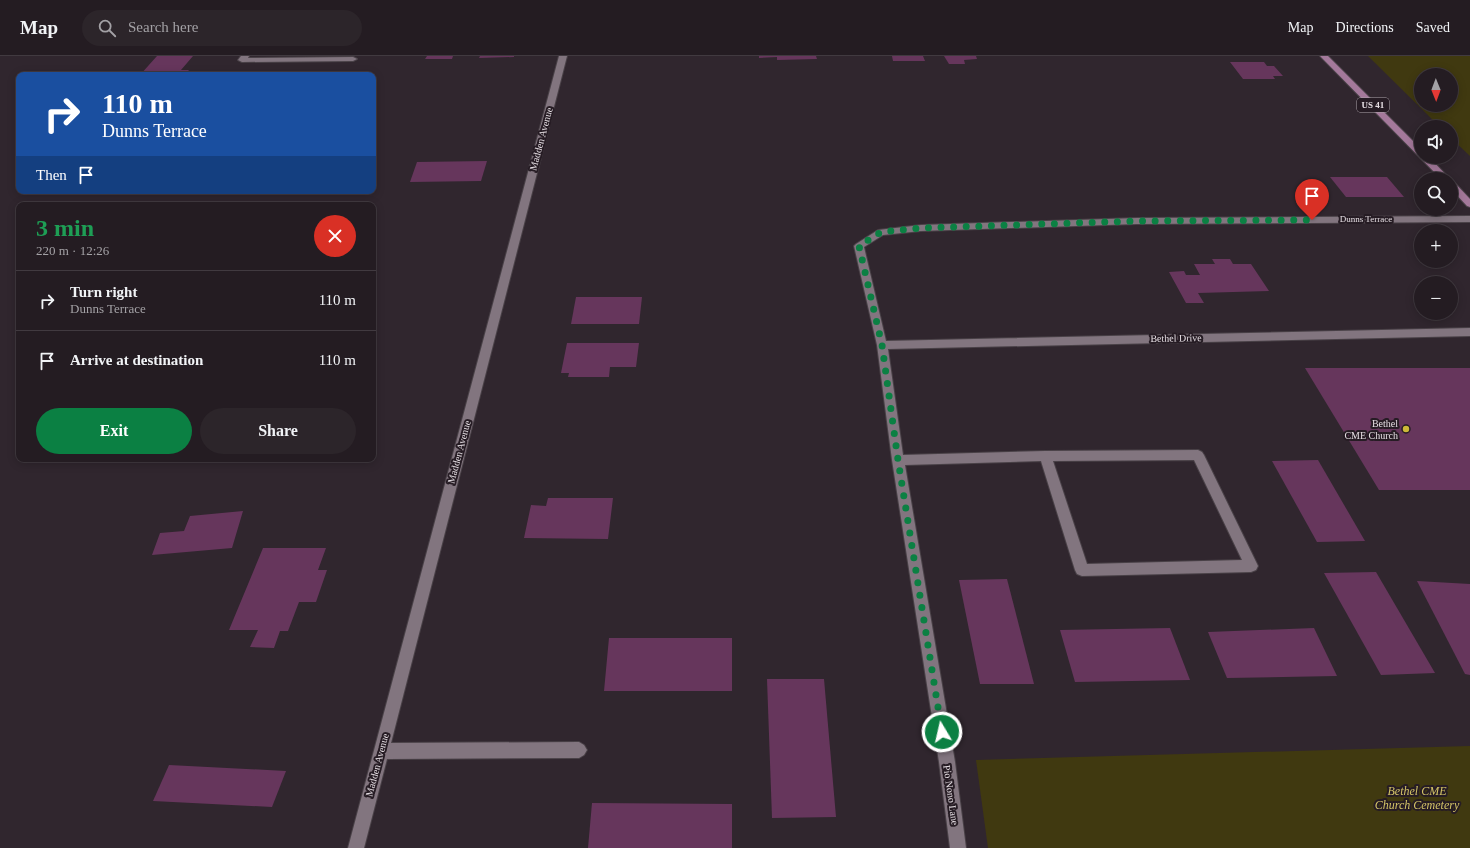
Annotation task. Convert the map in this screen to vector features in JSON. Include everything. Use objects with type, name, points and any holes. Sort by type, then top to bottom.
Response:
[{"type":"main road","name":"US 41","points":[[1324,56],[1414,147]]},
{"type":"main road","points":[[1431,164],[1439,172]]},
{"type":"main road","points":[[1458,191],[1470,204]]},
{"type":"street","points":[[245,56],[242,60],[353,59]]},
{"type":"street","name":"Madden Avenue","points":[[356,848],[563,56]]},
{"type":"street","name":"Dunns Terrace","points":[[859,246],[881,232],[921,228],[1137,221],[1470,219]]},
{"type":"street","name":"Pio Nono Lane","points":[[859,246],[882,345],[898,460],[946,754],[958,848]]},
{"type":"street","name":"Bethel Drive","points":[[882,345],[1470,332]]},
{"type":"street","points":[[898,460],[1045,456],[1198,455],[1251,566],[1082,570],[1045,456]]},
{"type":"street","points":[[381,751],[579,750]]},
{"type":"green space","points":[[1368,56],[1470,56],[1470,156],[1458,145],[1458,120],[1433,120],[1425,112],[1458,112],[1458,68],[1414,68],[1414,101]]},
{"type":"green space","name":"Bethel CME Church Cemetery","points":[[1470,746],[1470,848],[988,848],[976,760]]},
{"type":"building","points":[[157,56],[193,56],[181,70],[189,70],[187,72],[143,72]]},
{"type":"building","points":[[427,56],[453,56],[452,59],[425,59]]},
{"type":"building","points":[[480,56],[514,56],[514,57],[479,58]]},
{"type":"building","points":[[759,56],[816,56],[817,59],[777,60],[777,57],[759,58]]},
{"type":"building","points":[[892,56],[923,56],[925,61],[893,61]]},
{"type":"building","points":[[944,56],[976,56],[977,59],[964,60],[965,64],[949,64]]},
{"type":"building","points":[[1230,62],[1264,62],[1267,66],[1274,66],[1283,76],[1273,76],[1275,79],[1243,79]]},
{"type":"building","points":[[487,161],[481,181],[410,182],[417,162]]},
{"type":"building","points":[[1330,177],[1387,177],[1404,197],[1346,197]]},
{"type":"building","points":[[1212,259],[1230,259],[1233,264],[1251,264],[1269,291],[1198,293],[1204,303],[1186,303],[1169,272],[1184,271],[1186,275],[1200,275],[1194,264],[1215,264]]},
{"type":"building","points":[[576,297],[642,297],[639,324],[571,324]]},
{"type":"building","points":[[567,343],[639,343],[636,367],[610,367],[609,377],[568,377],[569,373],[561,373]]},
{"type":"building","name":"Bethel CME Church","points":[[1305,368],[1470,368],[1470,490],[1379,490]]},
{"type":"building","points":[[1318,460],[1365,541],[1317,542],[1272,461]]},
{"type":"building","points":[[548,498],[613,498],[608,539],[524,538],[531,505],[546,506]]},
{"type":"building","points":[[243,511],[232,548],[152,555],[160,533],[184,531],[190,516]]},
{"type":"building","points":[[263,548],[326,548],[318,570],[327,570],[316,602],[299,602],[288,631],[280,631],[274,648],[250,647],[258,630],[229,630]]},
{"type":"building","points":[[1376,572],[1435,673],[1381,675],[1324,573]]},
{"type":"building","points":[[1007,579],[1034,684],[980,684],[959,580]]},
{"type":"building","points":[[1417,581],[1470,584],[1470,675],[1465,674]]},
{"type":"building","points":[[1170,628],[1190,680],[1075,682],[1060,630]]},
{"type":"building","points":[[1314,628],[1337,676],[1227,678],[1208,632]]},
{"type":"building","points":[[609,638],[732,638],[732,691],[604,691]]},
{"type":"building","points":[[767,679],[824,679],[836,817],[772,818]]},
{"type":"building","points":[[169,765],[286,771],[272,807],[153,801]]},
{"type":"building","points":[[592,803],[732,804],[732,848],[588,848]]},
{"type":"place","name":"Bethel CME Church","points":[[1406,429]]},
{"type":"route","points":[[942,732],[898,460],[882,345],[859,246],[881,232],[921,228],[1137,221],[1312,220]]}]
